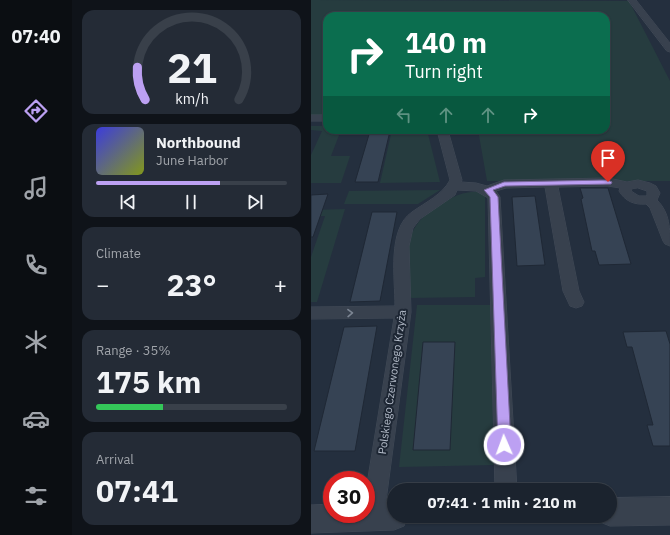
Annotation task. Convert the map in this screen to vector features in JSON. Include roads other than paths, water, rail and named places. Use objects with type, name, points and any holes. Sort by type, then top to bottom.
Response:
[{"type":"street","points":[[632,0],[670,49]]},
{"type":"street","points":[[311,118],[323,118]]},
{"type":"street","points":[[443,134],[456,180],[454,186],[477,186],[488,190],[494,197],[506,483]]},
{"type":"street","points":[[488,190],[504,184],[608,182],[627,186],[638,184],[651,188],[654,196],[649,200],[656,207],[670,241]]},
{"type":"street","points":[[551,183],[571,291],[576,302]]},
{"type":"street","name":"Polskiego Czerwonego Krzyża","points":[[383,516],[403,312],[402,246],[406,227],[415,216],[450,192],[454,186]]},
{"type":"street","points":[[311,313],[403,312]]},
{"type":"street","points":[[617,512],[670,511]]},
{"type":"street","points":[[312,521],[383,516]]}]
